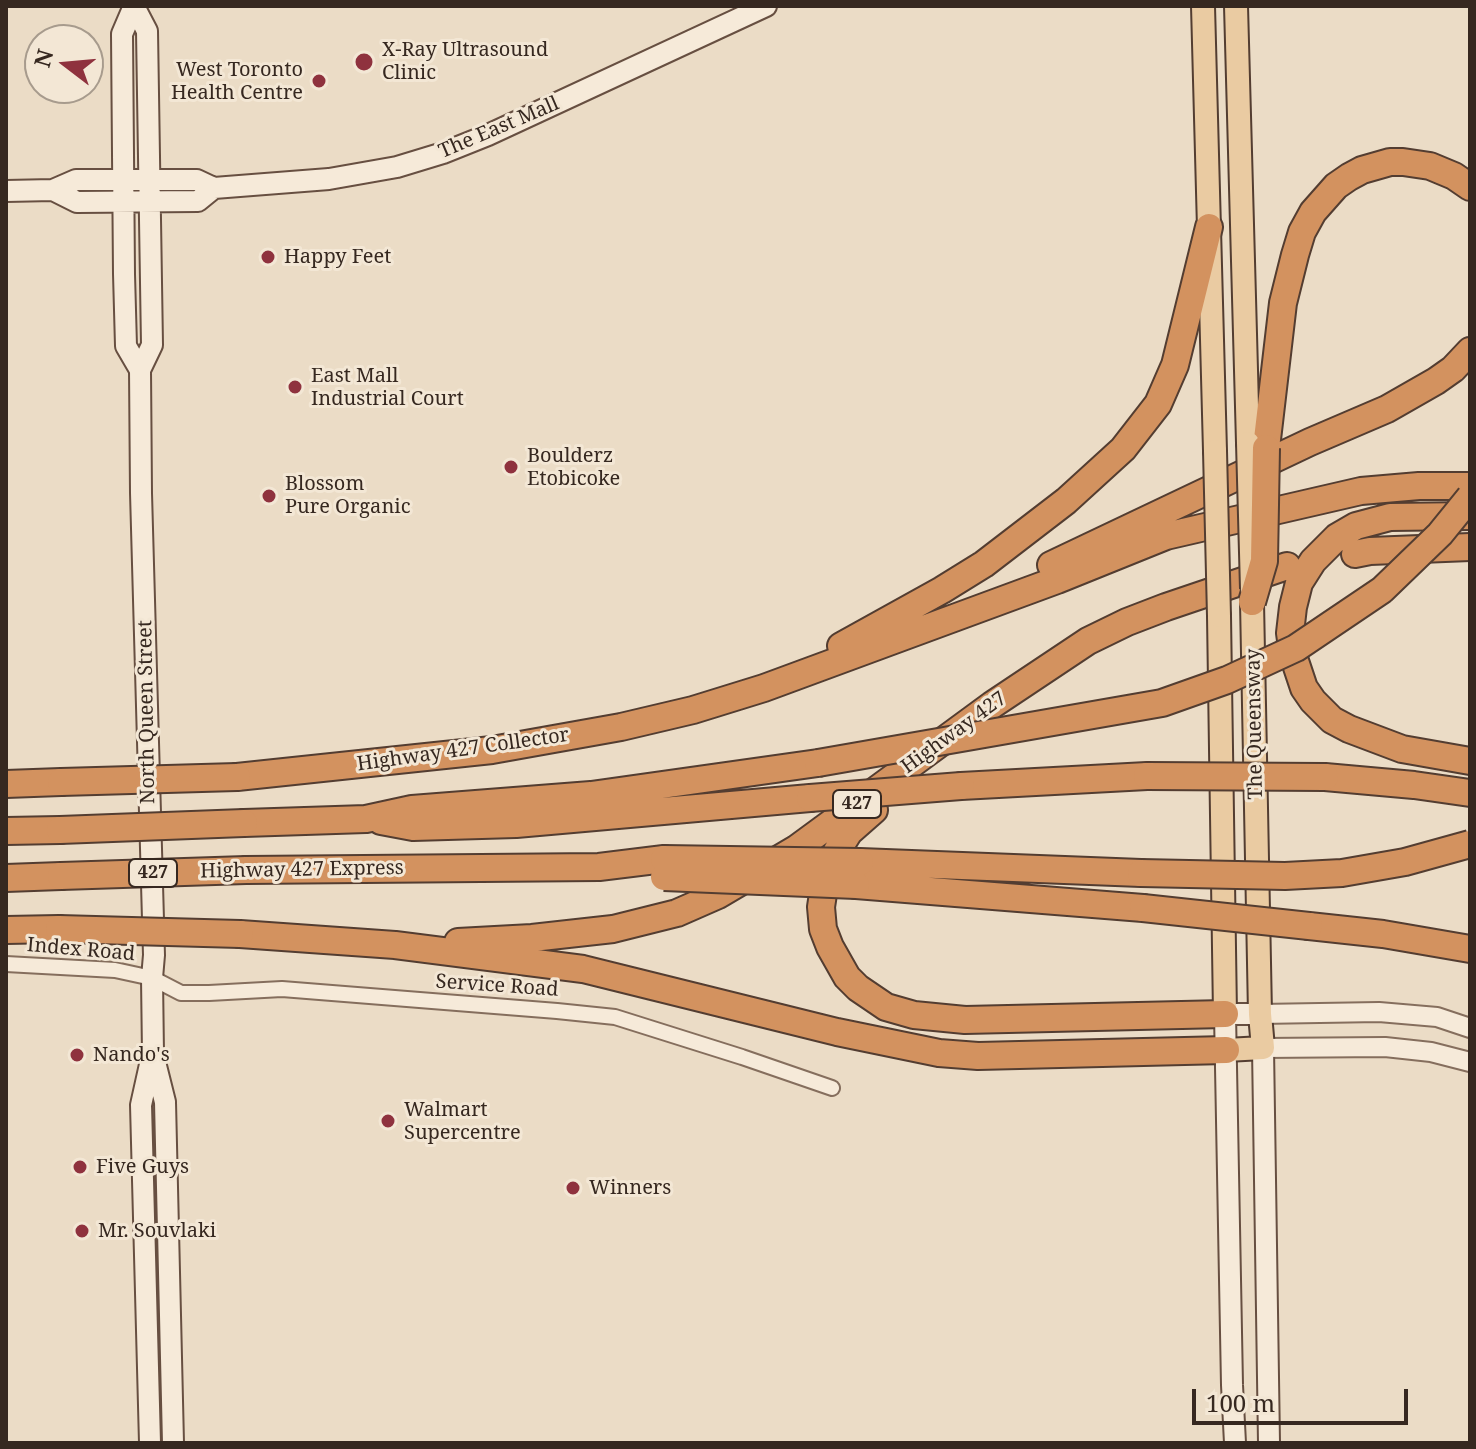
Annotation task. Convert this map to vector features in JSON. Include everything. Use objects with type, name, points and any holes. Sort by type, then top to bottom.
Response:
[{"type":"highway","points":[[1252,602],[1264,561],[1257,445],[1283,303],[1302,232],[1313,212],[1336,186],[1362,170],[1390,162],[1430,166],[1470,187]]},
{"type":"highway","points":[[764,688],[984,564],[1066,501],[1123,449],[1158,404],[1175,365],[1209,227]]},
{"type":"highway","points":[[905,636],[1174,506],[1387,409],[1436,381],[1470,351]]},
{"type":"highway","points":[[905,636],[1166,536],[1361,491],[1470,486]]},
{"type":"highway","points":[[6,831],[366,819],[412,809],[591,795],[818,763],[1162,703],[1227,680],[1296,648],[1382,590],[1440,534],[1470,497]]},
{"type":"highway","points":[[1470,516],[1390,517],[1356,526],[1337,537],[1313,561],[1299,583],[1290,633],[1293,655],[1304,688],[1332,720],[1402,749],[1470,761]]},
{"type":"highway","points":[[1355,554],[1470,547]]},
{"type":"highway","name":"Highway 427","points":[[395,945],[600,931],[677,913],[718,895],[796,849],[992,705],[1088,641],[1127,622],[1287,566]]},
{"type":"highway","name":"Highway 427 Collector","points":[[6,784],[237,777],[492,750],[635,724],[693,710],[764,688],[905,636]]},
{"type":"highway","points":[[992,705],[849,832],[837,851],[830,866],[821,907],[823,929],[847,977],[886,1007],[932,1018],[965,1020],[1225,1014]]},
{"type":"highway","points":[[366,819],[413,827],[516,824],[961,786],[1147,776],[1325,777],[1470,793]]},
{"type":"highway","points":[[858,874],[1271,876],[1342,873],[1405,862],[1470,844]]},
{"type":"highway","name":"Highway 427 Express","points":[[6,878],[246,870],[599,867],[858,874]]},
{"type":"highway","points":[[858,874],[1383,934],[1470,949]]},
{"type":"highway","name":"427","points":[[6,930],[240,934],[395,945]]},
{"type":"highway","points":[[395,945],[583,969],[821,1029],[939,1053],[978,1056],[1226,1050]]},
{"type":"main road","name":"North Queen Street","points":[[134,6],[147,31],[152,345],[140,370],[146,700],[154,955],[153,1054],[165,1102],[173,1443]]},
{"type":"main road","name":"North Queen Street","points":[[134,6],[122,34],[123,190],[126,346],[140,370]]},
{"type":"main road","name":"The East Mall","points":[[123,190],[150,180],[197,180],[214,188],[300,182],[397,167],[488,135],[766,6]]},
{"type":"main road","name":"The Queensway","points":[[1203,6],[1219,616],[1235,1443]]},
{"type":"main road","points":[[1236,6],[1257,445]]},
{"type":"main road","name":"The East Mall","points":[[6,191],[53,190],[76,180],[123,190],[150,202],[198,201],[214,188]]},
{"type":"main road","name":"The Queensway","points":[[1252,602],[1269,1443]]},
{"type":"main road","points":[[1225,1014],[1260,1014]]},
{"type":"main road","points":[[1226,1050],[1263,1048]]},
{"type":"main road","name":"North Queen Street","points":[[150,1443],[141,1105],[153,1054]]},
{"type":"street","name":"Index Road","points":[[6,964],[115,970],[152,978]]},
{"type":"street","name":"Service Road","points":[[152,978],[181,993],[282,989],[615,1017],[832,1088]]},
{"type":"street","points":[[1260,1014],[1379,1012],[1437,1017],[1470,1028]]},
{"type":"street","points":[[1263,1048],[1385,1047],[1431,1052],[1470,1062]]},
{"type":"place","name":"X-Ray Ultrasound Clinic","points":[[364,62]]},
{"type":"place","name":"West Toronto Health Centre","points":[[319,81]]},
{"type":"place","name":"Happy Feet","points":[[268,257]]},
{"type":"place","name":"East Mall Industrial Court","points":[[295,387]]},
{"type":"place","name":"Boulderz Etobicoke","points":[[511,467]]},
{"type":"place","name":"Blossom Pure Organic","points":[[269,496]]},
{"type":"place","name":"Nando's","points":[[77,1055]]},
{"type":"place","name":"Walmart Supercentre","points":[[388,1121]]},
{"type":"place","name":"Five Guys","points":[[80,1167]]},
{"type":"place","name":"Winners","points":[[573,1188]]},
{"type":"place","name":"Mr. Souvlaki","points":[[82,1231]]}]
